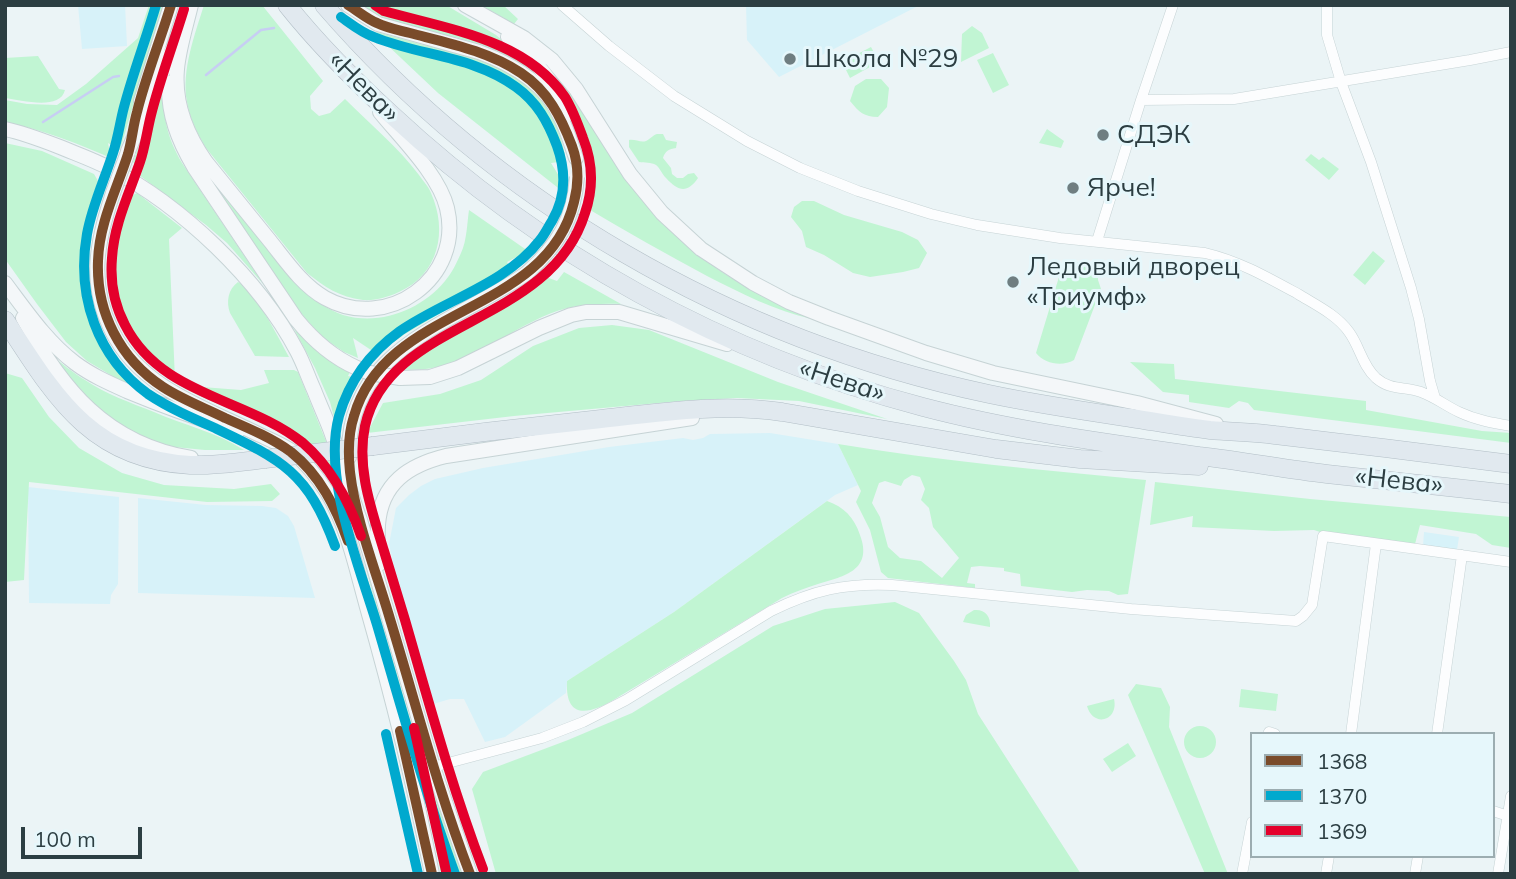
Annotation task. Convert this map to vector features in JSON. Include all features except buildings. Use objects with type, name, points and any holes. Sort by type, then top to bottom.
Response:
[{"type":"highway","name":"«Нева»","points":[[287,5],[332,56],[416,138],[536,230],[599,271],[662,307],[762,354],[855,387],[986,422],[1105,443],[1324,473],[1511,494]]},
{"type":"highway","name":"«Нева»","points":[[324,5],[352,37],[433,116],[521,186],[570,220],[677,283],[749,318],[808,342],[864,362],[989,394],[1194,428],[1272,434],[1511,464]]},
{"type":"highway","points":[[5,320],[60,401],[100,437],[153,460],[193,465],[704,408],[761,409],[996,449],[1080,459],[1324,473]]},
{"type":"main road","points":[[128,151],[171,5]]},
{"type":"main road","points":[[191,5],[128,151],[100,236],[96,277],[106,320],[124,351],[158,384],[292,452],[326,491],[342,523],[380,654],[406,753],[432,874]]},
{"type":"main road","points":[[191,5],[177,71],[182,113],[196,148],[291,267],[313,290],[349,307],[373,309],[402,301],[428,282],[445,256],[450,222],[447,206],[432,176],[332,56]]},
{"type":"main road","points":[[348,5],[378,24],[479,52],[520,71],[533,81],[559,113],[576,158]]},
{"type":"main road","points":[[463,5],[524,38],[552,60],[576,89],[630,174],[656,206],[701,249],[753,283],[789,302],[830,318],[926,353],[993,373],[1137,403],[1209,423],[1272,434]]},
{"type":"main road","points":[[463,5],[505,34],[541,68],[559,94],[570,119],[573,135],[576,195],[565,229],[549,251],[527,273],[417,338],[387,360],[366,386],[351,425],[349,447],[351,481],[360,520],[433,767],[471,874]]},
{"type":"main road","points":[[179,34],[172,59],[169,93],[173,124],[184,150],[307,333],[326,350],[357,368],[400,378],[430,377],[458,368],[571,314],[586,312],[619,312],[762,354]]},
{"type":"main road","points":[[5,129],[33,136],[108,168],[152,195],[191,225],[246,277],[298,351],[330,430],[360,520]]},
{"type":"main road","points":[[5,136],[59,147]]},
{"type":"main road","points":[[5,284],[50,340],[76,364],[93,375],[197,418],[279,444]]},
{"type":"main road","points":[[5,284],[47,358],[70,390],[95,415],[141,444],[180,456],[228,463]]},
{"type":"main road","points":[[385,603],[379,560],[380,512],[395,483],[421,463],[446,456],[680,419],[726,415],[815,419]]},
{"type":"street","points":[[562,5],[668,92],[747,141],[800,168],[858,191],[977,225],[1205,253],[1224,258],[1243,265],[1323,309],[1350,332],[1363,361],[1377,379],[1393,388],[1419,391],[1485,422],[1511,426]]},
{"type":"street","points":[[1097,241],[1173,5]]},
{"type":"street","points":[[1327,5],[1328,35],[1341,82],[1371,162],[1411,288],[1435,398]]},
{"type":"street","points":[[1141,100],[1234,99],[1511,52]]},
{"type":"street","points":[[433,767],[542,738],[583,722],[626,700],[771,611],[832,588],[867,584],[892,585],[1131,609],[1296,621],[1312,605],[1323,536],[1511,562]]},
{"type":"street","points":[[1351,732],[1376,544]]},
{"type":"street","points":[[1437,732],[1462,555]]},
{"type":"street","points":[[1498,874],[1511,796]]},
{"type":"street","points":[[1242,874],[1250,832]]},
{"type":"shaded area","points":[[78,5],[125,5],[127,46],[82,49]]},
{"type":"shaded area","name":"Школа №29","points":[[746,5],[920,5],[779,77],[747,40]]},
{"type":"shaded area","points":[[770,433],[838,444],[858,485],[835,495],[674,612],[567,681],[566,693],[505,737],[485,742],[464,699],[450,699],[430,705],[402,604],[389,544],[396,508],[409,495],[435,479],[483,468],[609,447],[683,438],[693,440],[710,434]]},
{"type":"shaded area","points":[[28,487],[119,497],[118,584],[111,595],[110,604],[29,603]]},
{"type":"shaded area","points":[[138,498],[276,508],[288,516],[294,526],[315,598],[138,593]]},
{"type":"shaded area","points":[[1424,532],[1459,537],[1457,550],[1423,546]]},
{"type":"green space","points":[[149,5],[166,5],[120,150],[108,143],[109,148],[117,154],[115,160],[61,138],[5,122],[5,100],[57,105],[86,84],[138,38]]},
{"type":"green space","points":[[204,5],[262,5],[323,81],[310,96],[311,109],[319,116],[330,113],[345,99],[402,155],[426,184],[436,207],[439,236],[431,263],[413,284],[390,296],[368,300],[354,299],[326,287],[307,273],[206,148],[192,120],[186,90],[190,53]]},
{"type":"green space","points":[[362,5],[446,5],[496,35],[533,69],[479,44],[398,23]]},
{"type":"green space","points":[[481,5],[503,5],[518,19],[514,24]]},
{"type":"green space","points":[[972,26],[982,33],[989,48],[961,62],[962,34]]},
{"type":"green space","points":[[377,32],[481,60],[517,78],[531,90],[554,120],[561,139],[566,161],[551,163],[564,184],[562,191],[438,93],[383,41]]},
{"type":"green space","points":[[529,47],[560,78],[627,181],[656,216],[696,253],[717,268],[786,308],[812,319],[771,306],[733,289],[585,207],[592,170],[585,166],[574,112]]},
{"type":"green space","points":[[871,47],[879,62],[850,78],[842,62]]},
{"type":"green space","points":[[993,53],[1009,85],[993,93],[977,60]]},
{"type":"green space","points":[[38,56],[59,89],[65,90],[62,96],[39,103],[5,98],[5,58]]},
{"type":"green space","points":[[866,79],[881,79],[889,88],[887,107],[878,117],[862,113],[850,101],[855,86]]},
{"type":"green space","points":[[162,90],[167,128],[182,163],[264,285],[227,243],[135,172],[137,166],[133,162]]},
{"type":"green space","points":[[1047,129],[1064,141],[1061,148],[1039,143]]},
{"type":"green space","points":[[663,134],[666,140],[677,142],[676,148],[668,151],[663,158],[677,178],[694,173],[698,178],[690,187],[678,188],[656,165],[639,162],[629,147],[629,140],[644,141]]},
{"type":"green space","points":[[5,143],[42,151],[94,174],[98,181],[86,221],[82,256],[87,301],[96,329],[114,357],[156,395],[114,377],[87,361],[66,342],[5,259]]},
{"type":"green space","points":[[1311,154],[1319,160],[1323,157],[1339,169],[1329,180],[1305,160]]},
{"type":"green space","points":[[206,173],[306,293],[343,315],[357,318],[385,317],[412,307],[435,291],[450,275],[461,253],[469,210],[528,251],[507,262],[512,271],[405,334],[377,354],[353,338],[358,358],[322,337],[299,311]]},
{"type":"green space","points":[[137,193],[182,228],[169,239],[175,380],[153,365],[134,345],[120,319],[111,292],[109,261],[118,214],[122,204]]},
{"type":"green space","points":[[802,201],[814,201],[844,215],[902,232],[918,240],[927,253],[919,268],[870,277],[853,273],[806,247],[802,231],[791,217],[794,207]]},
{"type":"green space","points":[[1373,251],[1385,261],[1365,285],[1353,275]]},
{"type":"green space","points":[[1072,262],[1085,262],[1098,271],[1101,289],[1074,360],[1054,363],[1044,360],[1036,353],[1062,267]]},
{"type":"green space","points":[[564,272],[621,304],[571,307],[542,317],[456,361],[418,370],[398,369],[431,342],[510,300],[546,277],[557,281]]},
{"type":"green space","points":[[238,282],[259,304],[289,357],[255,356],[229,309],[230,292]]},
{"type":"green space","points":[[612,325],[649,330],[778,382],[887,419],[799,401],[737,398],[514,416],[367,433],[383,403],[440,394],[481,380],[533,346],[579,328]]},
{"type":"green space","points":[[294,329],[320,353],[350,372],[348,376],[356,378],[344,409],[339,436],[330,402]]},
{"type":"green space","points":[[50,355],[110,394],[211,433],[244,450],[174,447],[143,438],[101,414]]},
{"type":"green space","points":[[1130,362],[1174,364],[1175,379],[1366,401],[1366,410],[1482,431],[1511,433],[1511,443],[1254,410],[1248,403],[1239,401],[1229,408],[1189,402],[1189,395],[1163,392]]},
{"type":"green space","points":[[264,370],[298,372],[336,466],[347,503],[326,465],[302,441],[177,384],[179,381],[202,387],[241,390],[269,383]]},
{"type":"green space","points":[[5,373],[22,378],[49,417],[79,448],[122,473],[164,485],[234,489],[271,484],[280,494],[272,501],[207,502],[29,482],[24,580],[5,582]]},
{"type":"green space","points":[[838,444],[1030,469],[1146,480],[1128,594],[1087,590],[1072,592],[1021,586],[1020,574],[1004,571],[1004,568],[980,566],[971,567],[967,583],[975,584],[975,588],[888,578],[881,572],[870,530],[856,502],[861,491]],"holes":[[[912,475],[920,477],[925,489],[921,500],[929,508],[933,527],[959,558],[942,578],[921,561],[900,558],[888,547],[880,517],[872,503],[879,483],[885,481],[901,486],[904,480]]]},
{"type":"green space","points":[[1155,482],[1511,517],[1511,548],[1492,545],[1476,534],[1420,525],[1415,544],[1326,534],[1314,530],[1192,527],[1193,516],[1150,525]]},
{"type":"green space","points":[[827,501],[848,514],[858,529],[863,556],[854,570],[782,598],[606,704],[581,711],[570,703],[567,681],[674,612]]},
{"type":"green space","points":[[363,558],[416,739],[463,874],[441,874],[408,725]]},
{"type":"green space","points":[[895,602],[919,613],[954,661],[966,680],[978,714],[1081,874],[496,874],[472,789],[483,772],[632,713],[773,626],[825,609]]},
{"type":"green space","points":[[974,610],[987,614],[990,627],[963,622],[966,615]]},
{"type":"green space","points":[[1136,684],[1161,688],[1170,707],[1169,727],[1228,874],[1205,874],[1128,695]]},
{"type":"green space","points":[[1241,689],[1278,694],[1276,711],[1239,707]]},
{"type":"green space","points":[[1114,699],[1113,712],[1105,719],[1094,717],[1087,706]]},
{"type":"green space","points":[[1200,726],[1211,731],[1216,742],[1211,753],[1200,758],[1189,753],[1184,742],[1189,731]]},
{"type":"green space","points":[[1128,743],[1136,756],[1112,772],[1103,759]]},
{"type":"waterway","points":[[206,75],[261,30],[274,28]]},
{"type":"waterway","points":[[43,122],[113,77],[119,76]]},
{"type":"transit line","name":"1370","points":[[156,5],[87,234],[85,280],[94,323],[115,362],[148,394],[258,450],[290,471],[314,501],[335,546]]},
{"type":"transit line","name":"1368","points":[[171,5],[141,99],[128,154],[109,206],[99,247],[98,280],[106,316],[123,348],[148,376],[186,400],[268,438],[301,461],[326,493],[348,541]]},
{"type":"transit line","name":"1368","points":[[348,5],[381,25],[481,53],[521,73],[539,88],[558,115],[568,135],[577,167],[574,202],[558,239],[533,268],[398,351],[372,379],[354,416],[351,430],[350,472],[362,528],[437,779],[470,874]]},
{"type":"transit line","name":"1369","points":[[375,5],[384,11],[483,39],[529,62],[548,77],[565,97],[586,147],[590,166],[588,203],[566,250],[539,279],[506,302],[436,341],[405,363],[380,391],[365,426],[362,458],[370,505],[451,777],[483,869]]},
{"type":"transit line","name":"1369","points":[[184,9],[155,102],[142,156],[113,245],[112,275],[118,309],[141,349],[160,367],[182,382],[281,428],[303,443],[323,463],[338,486],[361,536]]},
{"type":"transit line","name":"1370","points":[[341,17],[370,35],[483,69],[516,87],[530,99],[546,121],[562,165],[560,203],[540,240],[526,255],[493,280],[418,320],[380,348],[362,368],[343,403],[335,440],[335,467],[345,522],[424,782],[455,874]]},
{"type":"transit line","name":"1369","points":[[414,728],[446,871]]},
{"type":"transit line","name":"1368","points":[[400,731],[432,874]]},
{"type":"transit line","name":"1370","points":[[386,734],[418,874]]},
{"type":"place","name":"Школа №29","points":[[790,59]]},
{"type":"place","name":"СДЭК","points":[[1103,135]]},
{"type":"place","name":"Ярче!","points":[[1073,188]]},
{"type":"place","name":"Ледовый дворец «Триумф»","points":[[1013,282]]}]
